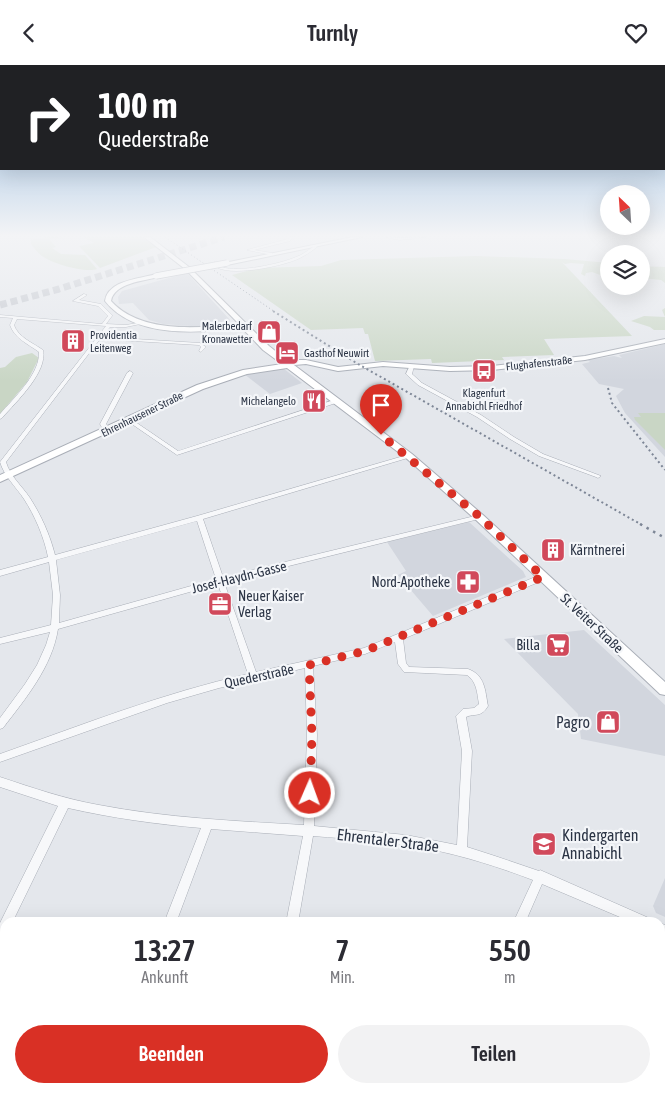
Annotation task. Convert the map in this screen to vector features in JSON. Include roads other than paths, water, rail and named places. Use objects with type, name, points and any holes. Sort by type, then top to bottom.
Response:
[{"type":"main road","points":[[125,285],[110,292],[107,298],[110,305],[120,313],[143,323],[189,329],[242,326]]},
{"type":"main road","name":"St. Veiter Straße","points":[[203,285],[266,349],[409,456],[480,517],[663,686]]},
{"type":"main road","name":"Flughafenstraße","points":[[288,365],[312,363],[333,369],[383,364],[450,369],[492,368],[600,355],[665,341]]},
{"type":"main road","name":"Ehrenhausener Straße","points":[[0,479],[210,383],[246,372],[288,365]]},
{"type":"street","points":[[0,725],[35,678],[50,647],[55,627],[55,587],[48,540],[32,506],[21,488],[9,475],[2,462],[99,338],[106,325],[110,316],[99,305],[75,301],[85,295]]},
{"type":"street","points":[[0,316],[15,319],[48,319],[106,325],[132,326],[143,323]]},
{"type":"street","points":[[0,417],[24,389],[35,372],[42,356],[41,351],[14,331],[12,325],[15,319]]},
{"type":"street","points":[[99,338],[200,345],[204,347],[201,351]]},
{"type":"street","points":[[412,366],[410,374],[420,384],[480,416],[541,455],[598,476]]},
{"type":"street","points":[[108,430],[103,424],[130,373]]},
{"type":"street","points":[[129,420],[177,453],[337,401]]},
{"type":"street","points":[[0,573],[199,518],[409,456]]},
{"type":"street","name":"Josef-Haydn-Gasse","points":[[0,641],[221,580],[480,517]]},
{"type":"street","points":[[199,518],[253,677]]},
{"type":"street","name":"Quederstraße","points":[[0,758],[167,699],[365,651],[543,577]]},
{"type":"street","points":[[399,637],[402,664],[407,670],[468,672],[479,680],[484,706],[481,710],[466,712],[461,716],[467,751],[462,850]]},
{"type":"street","points":[[293,917],[309,831],[312,735],[309,665]]},
{"type":"street","name":"Ehrentaler Straße","points":[[0,782],[28,793],[102,811],[208,823],[405,839],[462,850],[540,876],[633,917]]},
{"type":"street","points":[[9,917],[65,803]]},
{"type":"street","points":[[172,917],[208,823]]},
{"type":"street","points":[[522,917],[540,876]]},
{"type":"tunnel","points":[[0,305],[72,285]]},
{"type":"railway","points":[[235,285],[275,312]]},
{"type":"railway","points":[[273,311],[358,364],[642,525]]},
{"type":"railway","points":[[608,388],[612,403],[665,470]]},
{"type":"railway","points":[[640,524],[665,538]]},
{"type":"place","name":"Malerbedarf Kronawetter","points":[[269,332]]},
{"type":"place","name":"Providentia Leitenweg","points":[[73,341]]},
{"type":"place","name":"Gasthof Neuwirt","points":[[287,353]]},
{"type":"place","name":"Klagenfurt Annabichl Friedhof","points":[[484,371]]},
{"type":"place","name":"Michelangelo","points":[[314,401]]},
{"type":"place","name":"Kärntnerei","points":[[553,550]]},
{"type":"place","name":"Nord-Apotheke","points":[[468,582]]},
{"type":"place","name":"Neuer Kaiser Verlag","points":[[220,604]]},
{"type":"place","name":"Billa","points":[[558,645]]},
{"type":"place","name":"Pagro","points":[[608,722]]},
{"type":"place","name":"Kindergarten Annabichl","points":[[544,844]]}]
